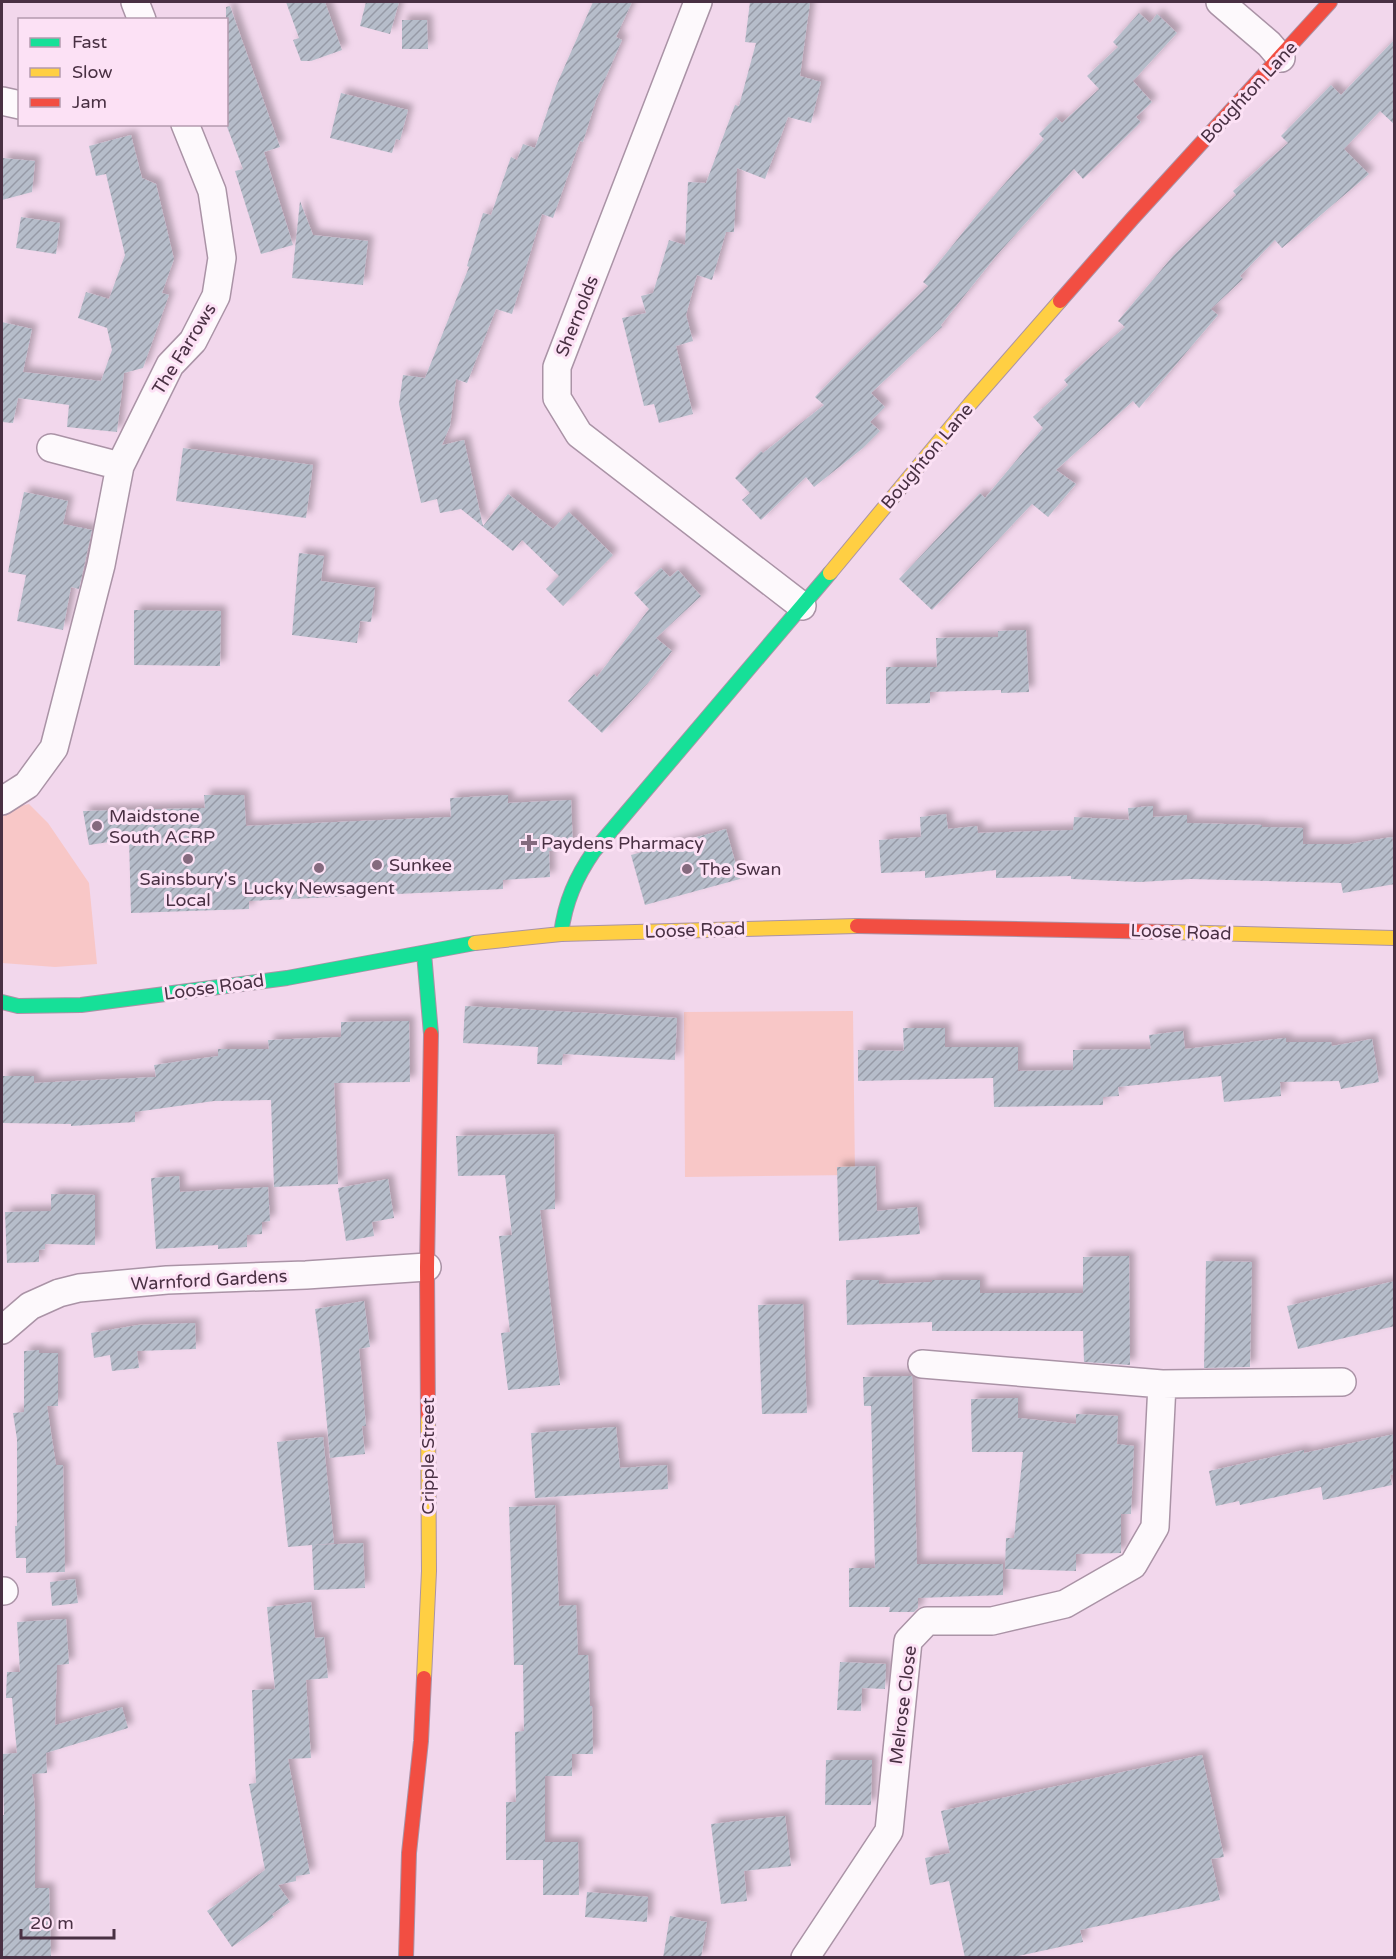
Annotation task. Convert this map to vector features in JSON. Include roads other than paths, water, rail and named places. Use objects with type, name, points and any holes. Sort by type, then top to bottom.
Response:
[{"type":"main road","name":"Boughton Lane","points":[[561,934],[564,907],[576,879],[594,851],[970,404],[1108,245],[1330,2]]},
{"type":"main road","name":"Loose Road","points":[[2,1002],[18,1006],[81,1005],[287,978],[486,941],[561,934],[883,925],[1395,938]]},
{"type":"main road","name":"Cripple Street","points":[[406,1958],[409,1853],[421,1741],[429,1571],[430,1026],[424,953]]},
{"type":"street","points":[[135,2],[141,18]]},
{"type":"street","name":"Shernolds","points":[[698,2],[557,367],[557,398],[579,434],[802,606]]},
{"type":"street","points":[[1220,2],[1269,44],[1281,58]]},
{"type":"street","points":[[2,101],[18,105]]},
{"type":"street","name":"The Farrows","points":[[2,801],[27,785],[54,748],[101,565],[120,466],[170,365],[193,341],[216,296],[222,258],[212,191],[185,126]]},
{"type":"street","points":[[51,448],[120,466]]},
{"type":"street","name":"Warnford Gardens","points":[[2,1330],[30,1306],[59,1293],[79,1288],[167,1280],[306,1275],[428,1267]]},
{"type":"street","points":[[922,1364],[1162,1384],[1342,1382]]},
{"type":"street","name":"Melrose Close","points":[[805,1958],[888,1831],[908,1641],[927,1621],[992,1621],[1065,1604],[1133,1565],[1155,1527],[1162,1384]]},
{"type":"place","name":"Maidstone South ACRP","points":[[97,826]]},
{"type":"place","name":"Paydens Pharmacy","points":[[529,843]]},
{"type":"place","name":"Sainsbury's Local","points":[[188,859]]},
{"type":"place","name":"Sunkee","points":[[377,865]]},
{"type":"place","name":"Lucky Newsagent","points":[[319,868]]},
{"type":"place","name":"The Swan","points":[[687,869]]}]
